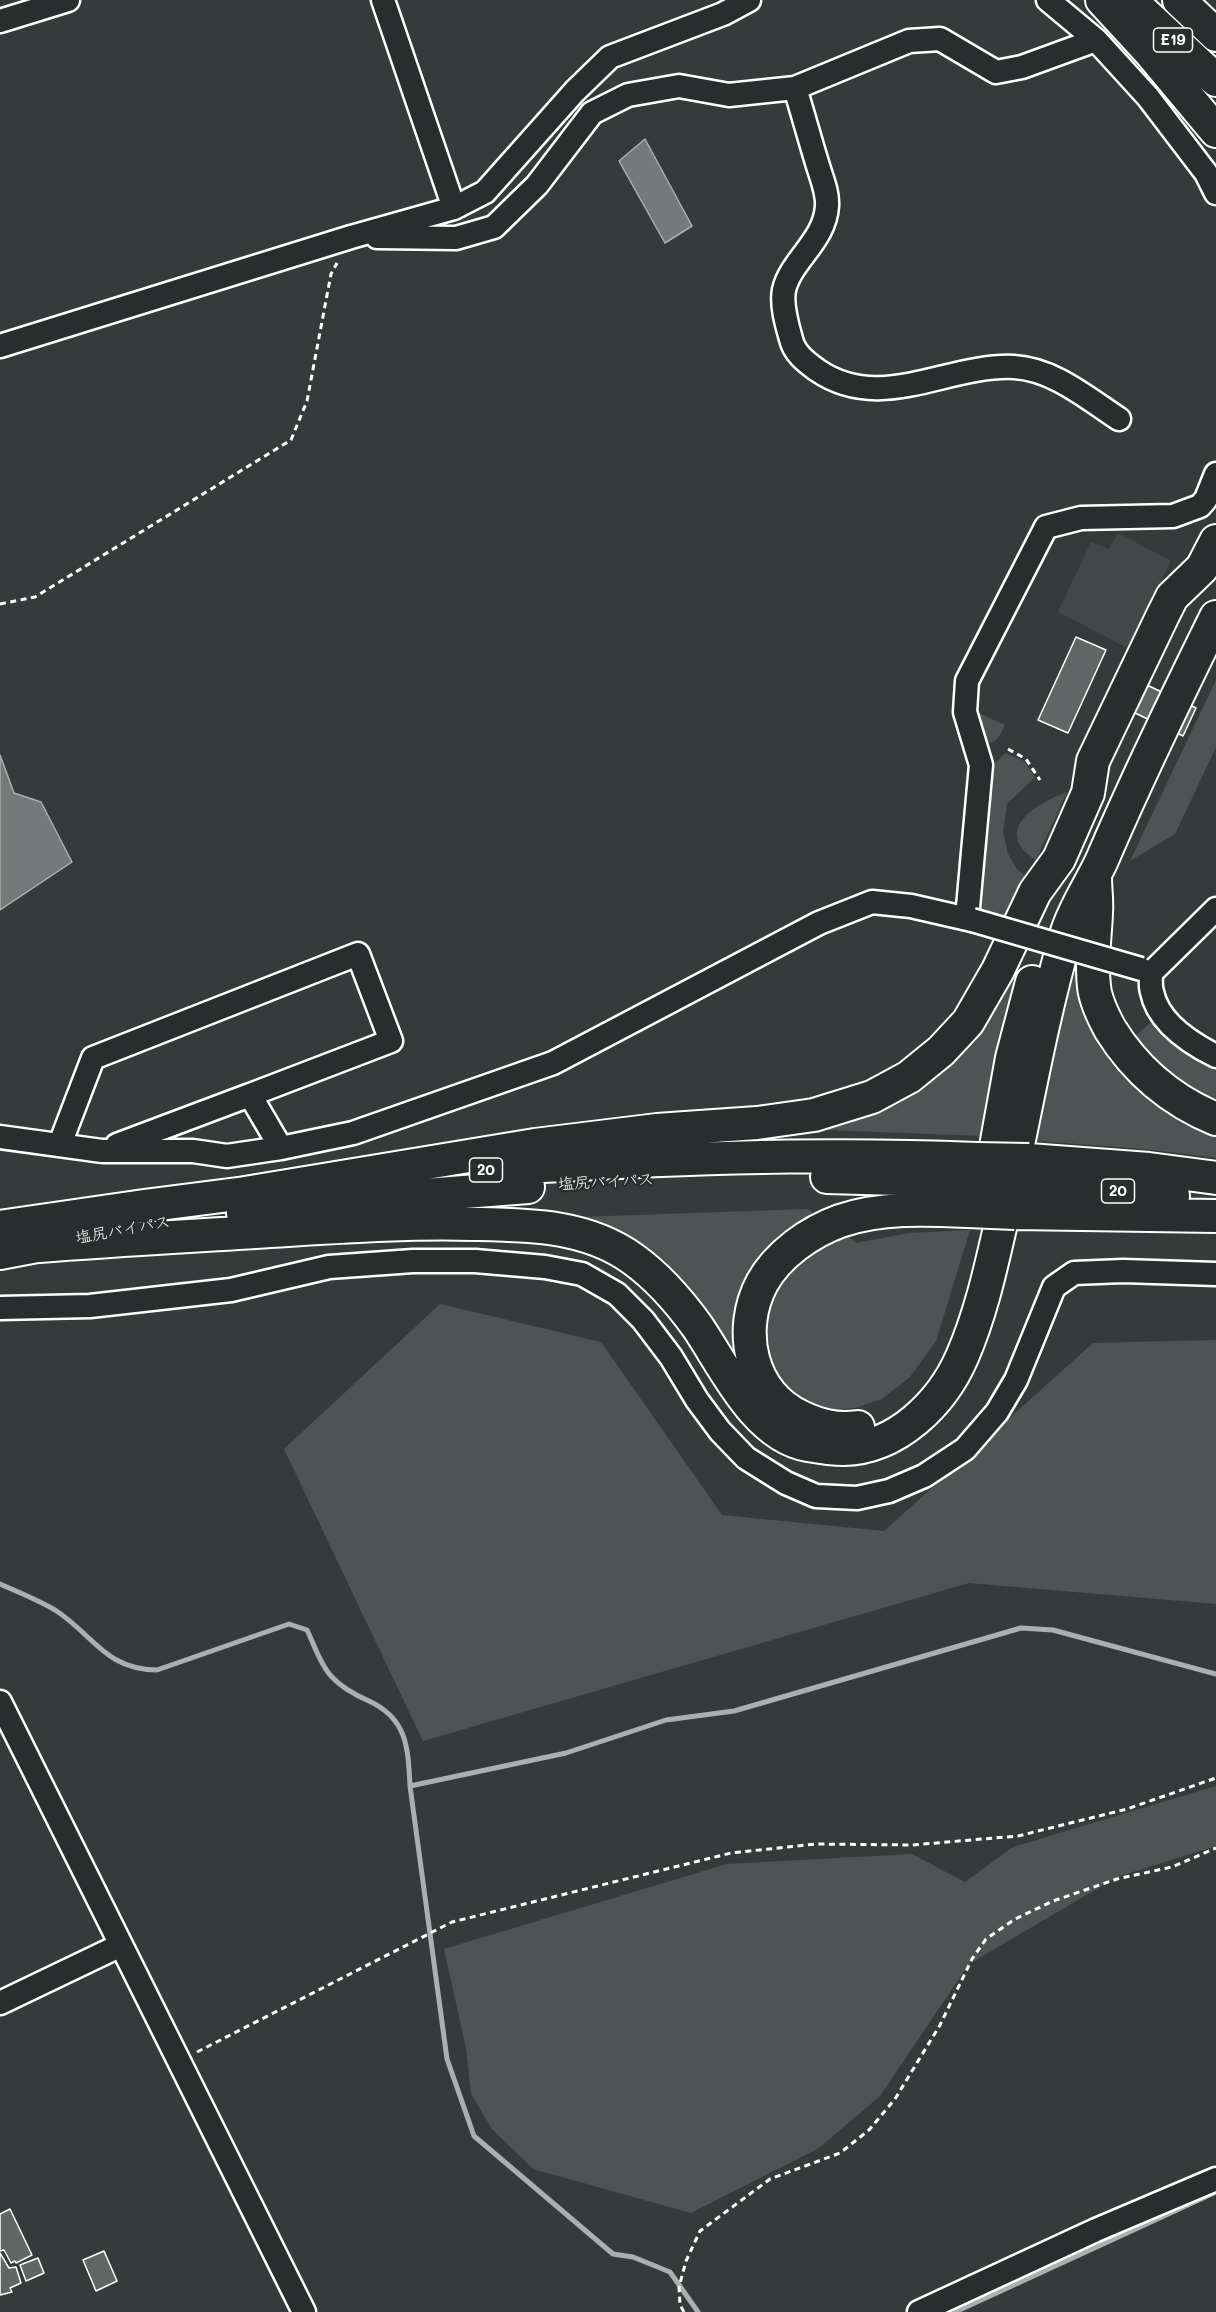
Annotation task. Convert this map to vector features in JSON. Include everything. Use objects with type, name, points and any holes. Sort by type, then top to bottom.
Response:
[{"type":"highway","points":[[1102,0],[1150,52],[1216,131]]},
{"type":"highway","name":"E19","points":[[1130,0],[1216,80]]},
{"type":"highway","name":"E19","points":[[1179,0],[1216,35]]},
{"type":"highway","points":[[1187,0],[1216,24]]},
{"type":"highway","points":[[239,1194],[535,1145],[657,1130],[757,1123],[814,1115],[872,1097],[892,1088],[925,1066],[968,1022],[998,970],[1035,892],[1059,859],[1088,793],[1093,761],[1172,597],[1212,550]]},
{"type":"highway","points":[[1125,807],[1121,778],[1202,611],[1216,600]]},
{"type":"highway","points":[[39,1246],[134,1238],[418,1222],[525,1225],[580,1233],[630,1256],[652,1274],[683,1307],[742,1396],[771,1426],[798,1443],[842,1449],[877,1444],[906,1428],[938,1396],[959,1364],[979,1315],[1019,1142],[1033,1066],[1074,911],[1095,876],[1125,807],[1216,617]]},
{"type":"highway","points":[[1125,807],[1146,794],[1216,651]]},
{"type":"highway","points":[[1059,859],[1057,902],[1044,935],[1012,1058],[972,1279],[956,1331],[946,1353],[927,1382],[910,1402],[886,1417],[845,1429],[819,1425],[795,1414],[774,1398],[758,1375],[750,1349],[751,1318],[763,1281],[791,1249],[821,1230],[841,1221],[860,1216],[920,1210],[971,1184],[1022,1186],[1216,1216]]},
{"type":"highway","points":[[1095,876],[1094,989],[1104,1018],[1126,1053],[1154,1082],[1180,1101],[1216,1119]]},
{"type":"highway","name":"塩尻バイパス","points":[[0,1227],[239,1194],[444,1173],[638,1161],[896,1155],[971,1184]]},
{"type":"highway","name":"塩尻バイパス","points":[[1022,1186],[1126,1167],[1216,1178]]},
{"type":"highway","name":"塩尻バイパス","points":[[0,1253],[142,1225],[338,1202],[446,1192],[643,1179],[824,1177],[1022,1186],[1216,1199]]},
{"type":"street","points":[[0,21],[68,0]]},
{"type":"street","points":[[382,0],[454,208]]},
{"type":"street","points":[[0,346],[351,237],[454,208],[485,192],[575,91],[610,57],[723,14],[749,0]]},
{"type":"street","points":[[1048,0],[1096,40],[1148,97],[1206,173],[1216,193]]},
{"type":"street","points":[[351,237],[456,238],[494,227],[537,185],[592,113],[628,95],[679,86],[729,95],[795,88],[909,41],[940,39],[996,72],[1022,67],[1096,40]]},
{"type":"street","points":[[795,88],[827,205],[823,226],[789,278],[784,291],[785,314],[792,343],[804,361],[829,378],[859,388],[895,388],[982,368],[1039,371],[1066,384],[1119,418]]},
{"type":"street","points":[[969,919],[981,765],[965,712],[967,681],[1046,527],[1081,518],[1173,516],[1200,506],[1206,499],[1216,474]]},
{"type":"street","points":[[0,1137],[102,1151],[193,1151],[227,1156],[281,1148],[353,1133],[554,1063],[819,923],[872,902],[911,906],[969,919],[1146,971]]},
{"type":"street","points":[[1146,971],[1216,909]]},
{"type":"street","points":[[60,1144],[93,1059],[358,954],[391,1041],[102,1151]]},
{"type":"street","points":[[1146,971],[1163,1017],[1196,1046],[1216,1056]]},
{"type":"street","points":[[250,1095],[281,1148]]},
{"type":"street","points":[[0,1308],[124,1303],[231,1290],[329,1267],[413,1261],[475,1261],[544,1267],[582,1274],[617,1294],[644,1320],[697,1400],[720,1431],[746,1458],[786,1483],[816,1496],[857,1498],[889,1491],[924,1476],[964,1449],[997,1412],[1016,1380],[1054,1287],[1074,1273],[1123,1271],[1216,1274]]},
{"type":"street","points":[[0,1702],[304,2312]]},
{"type":"street","points":[[0,2003],[121,1945]]},
{"type":"street","points":[[919,2312],[1096,2230],[1216,2179]]},
{"type":"path","points":[[0,604],[35,597],[291,440],[308,401],[331,274],[351,237]]},
{"type":"path","points":[[1008,749],[1026,759],[1040,780]]},
{"type":"path","points":[[180,2061],[452,1922],[731,1853],[816,1844],[912,1845],[1018,1836],[1127,1809],[1216,1778]]},
{"type":"path","points":[[684,2312],[680,2305],[679,2287],[686,2261],[700,2231],[770,2179],[840,2153],[869,2130],[895,2099],[940,2025],[972,1959],[986,1938],[1015,1919],[1053,1901],[1117,1879],[1172,1867],[1216,1848]]},
{"type":"shaded area","points":[[645,139],[692,226],[665,243],[619,161]]},
{"type":"shaded area","points":[[1118,533],[1171,561],[1161,581],[1169,586],[1137,653],[1058,612],[1091,542],[1109,549]]},
{"type":"shaded area","points":[[1216,680],[1216,747],[1175,834],[1130,861]]},
{"type":"shaded area","points":[[972,710],[1005,725],[994,742],[981,742]]},
{"type":"shaded area","points":[[1005,753],[1024,761],[1035,777],[1007,804],[1003,832],[1008,854],[1017,869],[1029,879],[1010,920],[976,910],[987,772]]},
{"type":"shaded area","points":[[0,755],[14,793],[41,802],[72,862],[0,910]]},
{"type":"shaded area","points":[[1067,792],[1036,860],[1023,849],[1018,839],[1018,829],[1023,819],[1032,811]]},
{"type":"shaded area","points":[[1025,948],[1010,1004],[983,1136],[825,1130],[824,1126],[876,1106]]},
{"type":"shaded area","points":[[1071,961],[1080,963],[1084,1009],[1091,1031],[1103,1051],[1117,1070],[1154,1101],[1174,1114],[1216,1134],[1216,1158],[1154,1150],[1027,1140]]},
{"type":"shaded area","points":[[1151,1022],[1182,1047],[1216,1066],[1216,1106],[1191,1094],[1130,1041]]},
{"type":"shaded area","points":[[808,1209],[814,1214],[813,1220],[755,1267],[742,1290],[735,1321],[737,1352],[750,1379],[611,1229],[579,1217]]},
{"type":"shaded area","points":[[970,1230],[936,1341],[910,1377],[882,1399],[855,1408],[825,1410],[800,1399],[783,1384],[772,1368],[763,1346],[763,1326],[776,1280],[822,1244],[848,1236],[856,1243],[909,1233]]},
{"type":"shaded area","points":[[440,1304],[601,1342],[722,1515],[884,1531],[1093,1343],[1216,1340],[1216,1604],[969,1583],[423,1741],[284,1449]]},
{"type":"shaded area","points":[[1216,1786],[1216,1846],[1117,1877],[969,1964],[880,2096],[819,2148],[691,2213],[533,2169],[492,2129],[471,2094],[466,2048],[444,1949],[727,1864],[912,1854],[965,1882],[1013,1847]]},
{"type":"building","points":[[1076,637],[1106,650],[1068,733],[1038,720]]},
{"type":"building","points":[[1119,672],[1196,708],[1183,736],[1106,699]]},
{"type":"building","points":[[10,2209],[32,2255],[16,2263],[15,2261],[11,2263],[4,2250],[0,2251],[0,2214]]},
{"type":"building","points":[[104,2251],[117,2281],[96,2291],[83,2260]]},
{"type":"building","points":[[0,2253],[9,2268],[16,2267],[21,2283],[10,2288],[12,2292],[0,2295]]},
{"type":"building","points":[[38,2258],[44,2273],[26,2281],[20,2265]]},
{"type":"waterway","points":[[0,1584],[55,1610],[112,1657],[124,1664],[139,1668],[157,1670],[289,1624],[307,1630],[320,1660],[331,1676],[339,1684],[382,1708],[392,1717],[403,1736],[408,1760],[447,2059],[474,2136],[613,2254],[633,2257],[670,2272],[698,2312]]},
{"type":"waterway","points":[[410,1786],[566,1753],[666,1720],[734,1711],[1021,1628],[1053,1630],[1216,1674]]},
{"type":"waterway","points":[[955,2312],[1216,2192]]}]
